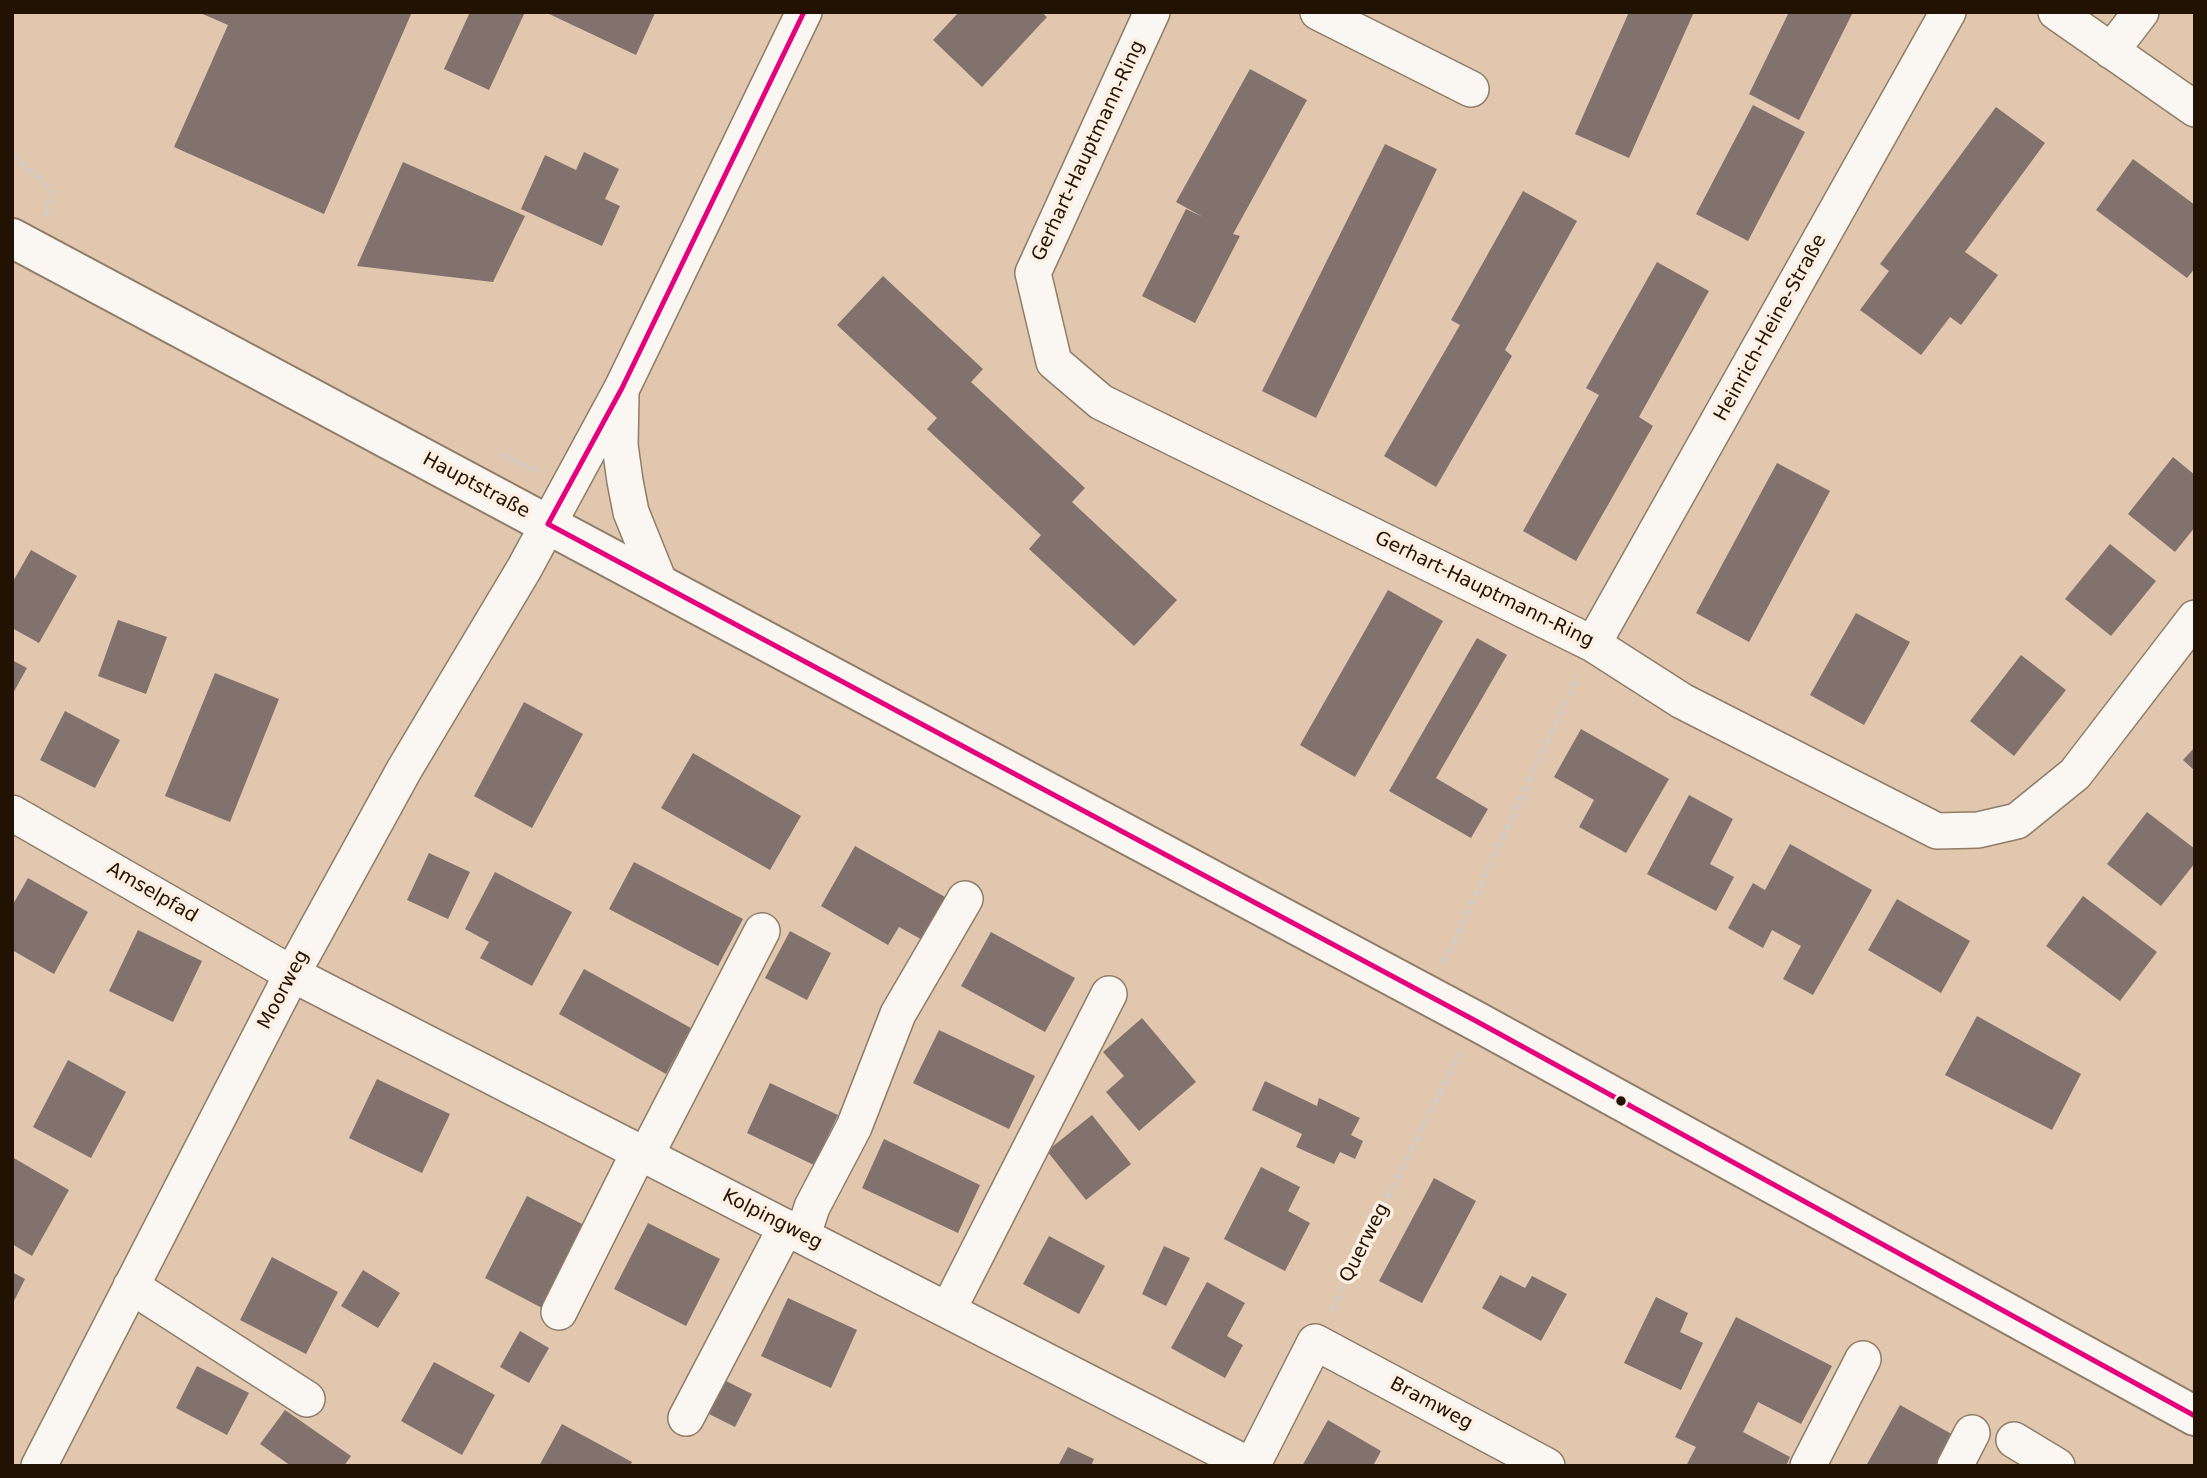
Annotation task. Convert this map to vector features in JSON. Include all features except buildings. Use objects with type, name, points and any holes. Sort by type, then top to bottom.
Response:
[{"type":"main road","name":"Hauptstraße","points":[[29,231],[548,524],[1476,1021],[2195,1416]]},
{"type":"street","name":"Moorweg","points":[[39,1466],[292,974],[404,770],[548,524],[621,387],[804,12]]},
{"type":"street","name":"Gerhart-Hauptmann-Ring","points":[[1152,12],[1033,273],[1054,362],[1101,402],[1593,644],[1682,701],[1937,831],[1978,830],[2017,821],[2076,774],[2195,618]]},
{"type":"street","points":[[1318,12],[1471,89]]},
{"type":"street","name":"Heinrich-Heine-Straße","points":[[1593,644],[1948,12]]},
{"type":"street","points":[[2056,12],[2195,109]]},
{"type":"street","points":[[2111,51],[2141,12]]},
{"type":"street","points":[[621,387],[620,445],[631,512],[660,584]]},
{"type":"street","name":"Amselpfad","points":[[12,813],[292,974]]},
{"type":"street","points":[[686,1418],[794,1231],[812,1206],[854,1127],[898,1014],[965,899]]},
{"type":"street","points":[[559,1312],[762,931]]},
{"type":"street","name":"Kolpingweg","points":[[292,974],[1252,1466]]},
{"type":"street","points":[[948,1310],[1108,994]]},
{"type":"street","points":[[131,1286],[307,1399]]},
{"type":"street","points":[[1252,1466],[1315,1342]]},
{"type":"street","name":"Bramweg","points":[[1315,1342],[1531,1462]]},
{"type":"street","points":[[1808,1466],[1863,1359]]},
{"type":"street","points":[[1955,1466],[1972,1433]]},
{"type":"street","points":[[2014,1440],[2057,1466]]},
{"type":"path","points":[[12,154],[51,189],[29,231]]},
{"type":"path","points":[[1429,996],[1593,644]]},
{"type":"path","name":"Querweg","points":[[1315,1342],[1476,1021]]},
{"type":"transit line","points":[[804,12],[622,388],[548,524],[1476,1021],[2195,1416]]}]
